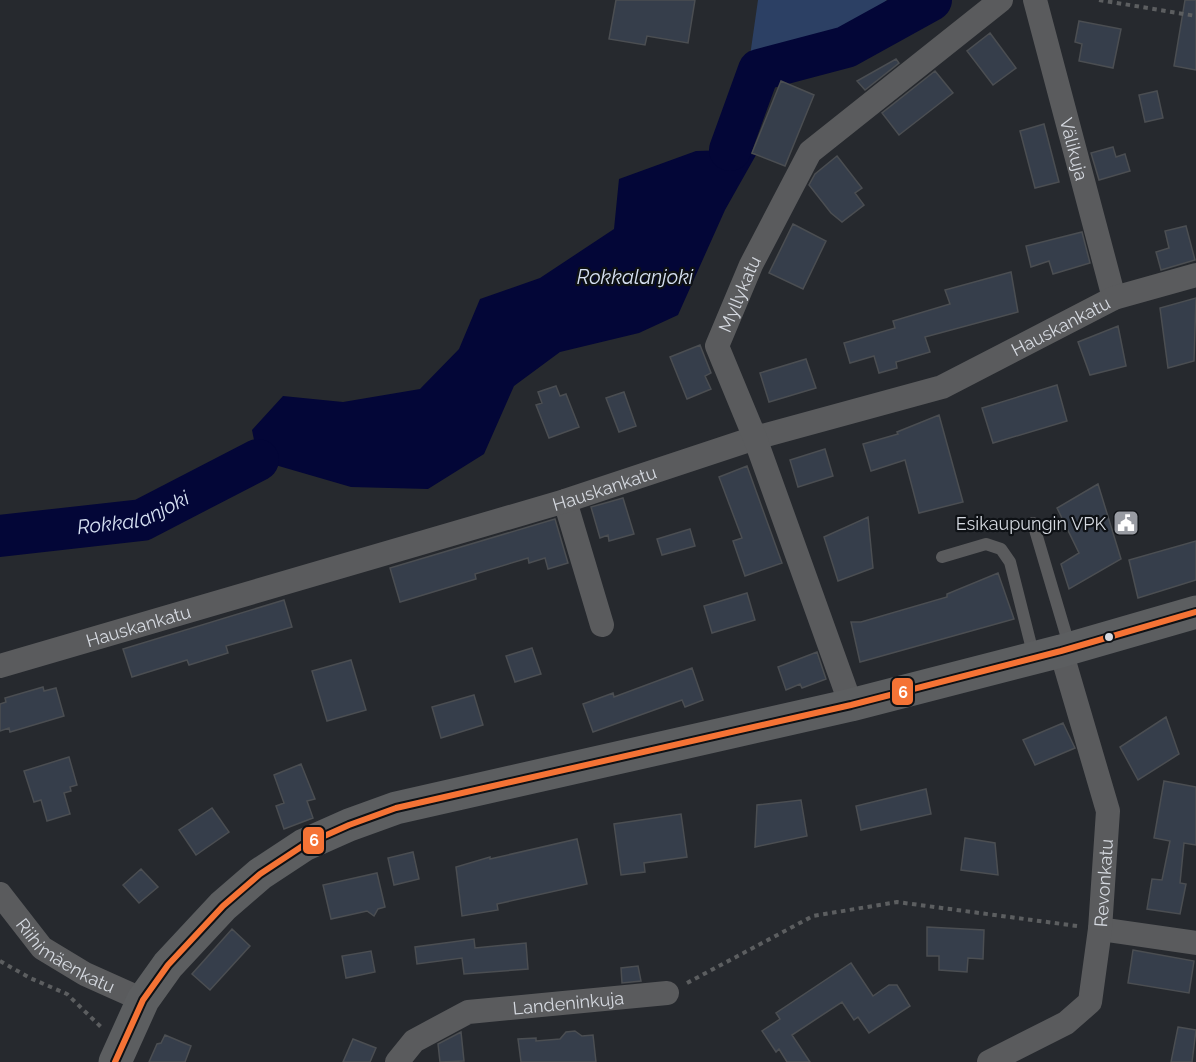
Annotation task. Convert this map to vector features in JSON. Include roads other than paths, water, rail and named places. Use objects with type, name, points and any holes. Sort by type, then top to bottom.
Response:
[{"type":"street","name":"Myllykatu","points":[[851,705],[755,438],[717,346],[750,266],[810,152],[1002,0]]},
{"type":"street","name":"Välikuja","points":[[1035,0],[1114,298]]},
{"type":"street","name":"Hauskankatu","points":[[0,666],[566,501],[755,438],[942,387],[1114,298],[1196,275]]},
{"type":"street","points":[[566,501],[602,625]]},
{"type":"street","points":[[119,1050],[143,1000],[168,965],[223,906],[260,874],[304,845],[349,825],[396,808],[851,705],[1055,653],[1196,612]]},
{"type":"street","name":"Revonkatu","points":[[989,1062],[1066,1023],[1090,1002],[1100,929],[1108,811],[1055,653]]},
{"type":"street","name":"Riihimäenkatu","points":[[0,894],[42,948],[85,974],[143,1000]]},
{"type":"street","points":[[1100,929],[1196,943]]},
{"type":"street","name":"Landeninkuja","points":[[397,1062],[414,1041],[468,1012],[667,993]]},
{"type":"lane","points":[[1033,523],[1055,653]]},
{"type":"lane","points":[[942,557],[986,544],[1001,549],[1010,562],[1055,653]]},
{"type":"water","name":"Rokkalanjoki","points":[[730,150],[756,155],[725,210],[678,315],[639,333],[560,352],[514,386],[484,454],[428,489],[351,487],[258,460],[252,430],[283,396],[343,402],[420,389],[459,349],[480,299],[540,278],[614,229],[619,179],[696,151]]},
{"type":"waterway","name":"Rokkalanjoki","points":[[730,150],[759,70],[846,47],[931,0]]},
{"type":"waterway","name":"Rokkalanjoki","points":[[0,536],[142,520],[258,460]]},
{"type":"place","name":"Esikaupungin VPK","points":[[1126,523]]}]
